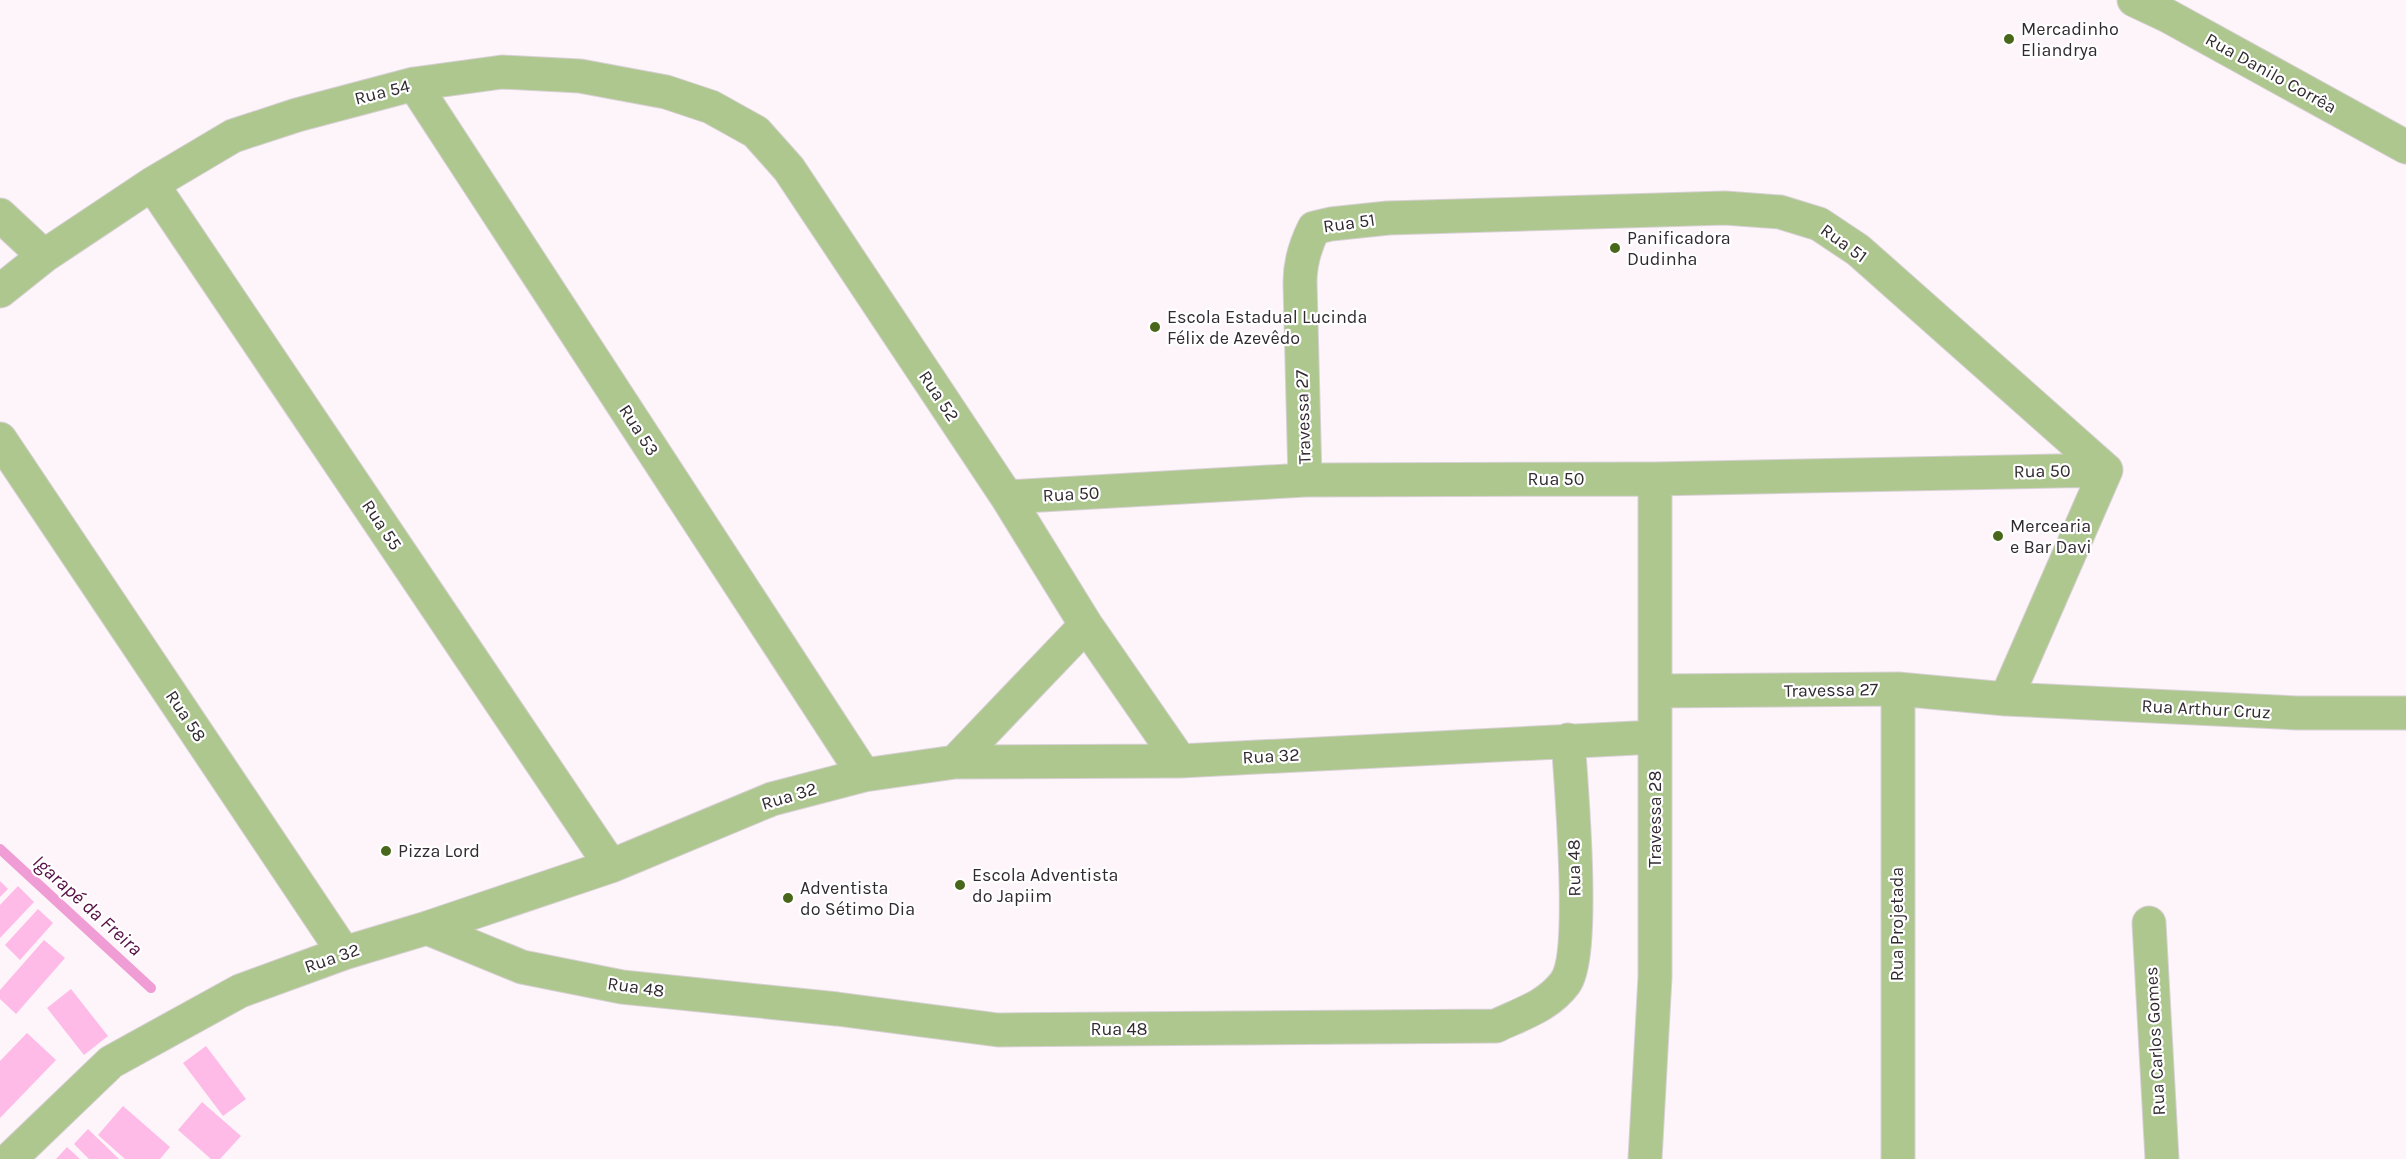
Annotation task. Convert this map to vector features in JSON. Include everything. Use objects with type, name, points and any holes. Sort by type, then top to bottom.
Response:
[{"type":"street","name":"Rua Danilo Corrêa","points":[[2134,0],[2172,8],[2406,147]]},
{"type":"street","name":"Rua 54","points":[[0,291],[44,256],[152,184],[233,136],[297,115],[414,84],[502,72],[580,76],[666,92],[711,107],[756,132],[789,169]]},
{"type":"street","name":"Rua 53","points":[[414,84],[864,776]]},
{"type":"street","name":"Rua 52","points":[[789,169],[1007,497],[1086,625],[1180,761]]},
{"type":"street","name":"Rua 55","points":[[152,184],[611,866]]},
{"type":"street","name":"Rua 51","points":[[1300,282],[1300,265],[1306,244],[1314,228],[1348,221],[1725,208],[1780,212],[1819,224],[1858,250],[2106,470]]},
{"type":"street","points":[[0,215],[44,256]]},
{"type":"street","name":"Travessa 27","points":[[1300,282],[1305,480]]},
{"type":"street","name":"Rua 58","points":[[0,439],[344,953]]},
{"type":"street","name":"Rua 50","points":[[1007,497],[1305,480],[1655,479],[2106,470]]},
{"type":"street","points":[[2006,699],[2106,470]]},
{"type":"street","name":"Travessa 28","points":[[1645,1159],[1655,977],[1655,479]]},
{"type":"street","points":[[955,762],[1086,625]]},
{"type":"street","name":"Travessa 27","points":[[1655,691],[1898,689],[2006,699]]},
{"type":"street","name":"Rua Projetada","points":[[1898,689],[1896,922],[1899,1159]]},
{"type":"street","name":"Rua Arthur Cruz","points":[[2006,699],[2297,713],[2406,713]]},
{"type":"street","name":"Rua 32","points":[[10,1159],[111,1062],[240,991],[344,953],[427,928],[611,866],[772,799],[864,776],[955,762],[1180,761],[1655,737]]},
{"type":"street","name":"Rua 48","points":[[427,928],[522,967],[622,987],[837,1009],[998,1030],[1496,1026],[1549,1001],[1567,981],[1575,948],[1575,857],[1569,740]]},
{"type":"street","name":"Rua Carlos Gomes","points":[[2149,923],[2162,1159]]},
{"type":"building","points":[[0,881],[8,889],[0,897]]},
{"type":"building","points":[[18,886],[34,902],[0,938],[0,905]]},
{"type":"building","points":[[38,909],[53,923],[20,960],[5,945]]},
{"type":"building","points":[[44,940],[65,958],[16,1014],[0,999],[0,990]]},
{"type":"building","points":[[71,989],[108,1036],[84,1055],[47,1008]]},
{"type":"building","points":[[27,1033],[56,1060],[0,1118],[0,1061]]},
{"type":"building","points":[[206,1046],[246,1099],[223,1116],[183,1063]]},
{"type":"building","points":[[202,1102],[241,1136],[220,1159],[211,1159],[178,1130]]},
{"type":"building","points":[[123,1106],[170,1147],[160,1159],[125,1159],[98,1135]]},
{"type":"building","points":[[88,1129],[119,1159],[89,1159],[74,1144]]},
{"type":"building","points":[[67,1147],[80,1159],[56,1159]]},
{"type":"waterway","name":"Igarapé da Freira","points":[[0,849],[151,988]]},
{"type":"place","name":"Mercadinho Eliandrya","points":[[2009,39]]},
{"type":"place","name":"Panificadora Dudinha","points":[[1615,248]]},
{"type":"place","name":"Escola Estadual Lucinda Félix de Azevêdo","points":[[1155,327]]},
{"type":"place","name":"Mercearia e Bar Davi","points":[[1998,536]]},
{"type":"place","name":"Pizza Lord","points":[[386,851]]},
{"type":"place","name":"Escola Adventista do Japiim","points":[[960,885]]},
{"type":"place","name":"Adventista do Sétimo Dia","points":[[788,898]]}]
